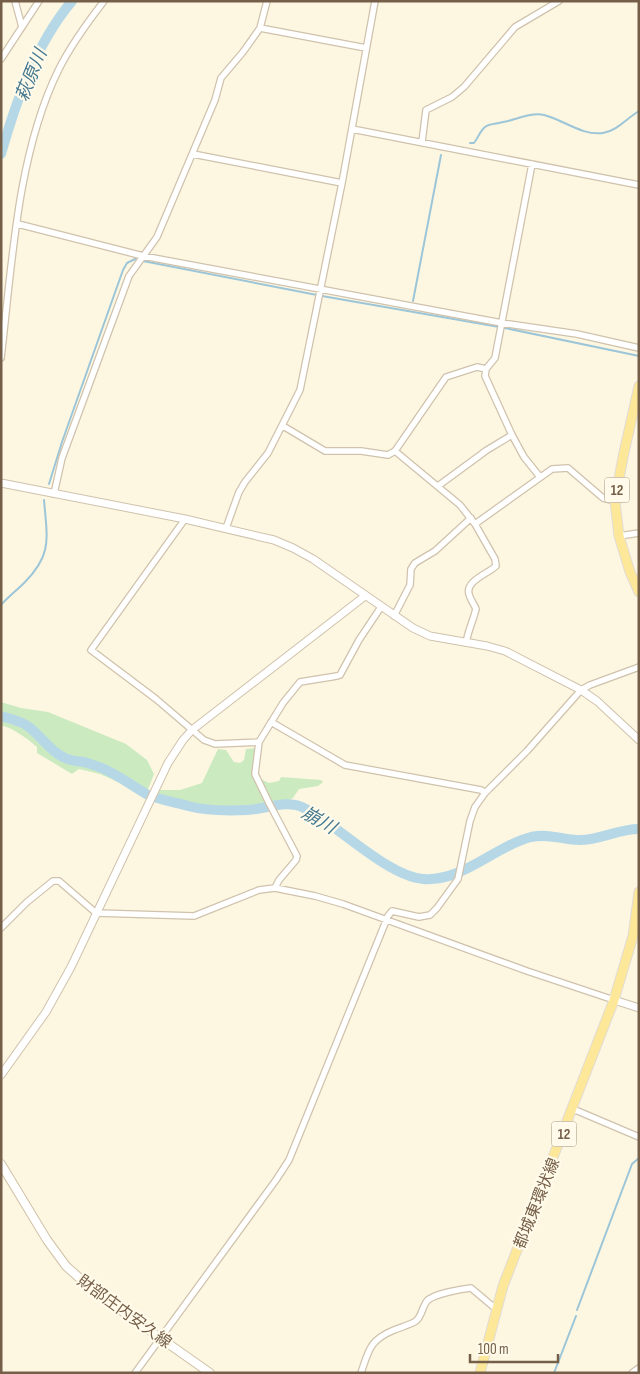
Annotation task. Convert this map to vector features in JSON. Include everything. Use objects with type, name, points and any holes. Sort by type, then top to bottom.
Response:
[{"type":"main road","name":"12","points":[[639,386],[622,457],[615,501],[619,536],[630,572],[639,592]]},
{"type":"main road","name":"都城東環状線","points":[[480,1373],[503,1286],[614,1000],[633,936],[639,892]]},
{"type":"main road","name":"財部庄内安久線","points":[[1,1164],[47,1240],[66,1266],[95,1292],[210,1373]]},
{"type":"street","points":[[15,1],[22,27]]},
{"type":"street","points":[[1,59],[40,1]]},
{"type":"street","points":[[1,358],[18,224],[19,201],[37,127],[49,92],[68,52],[104,1]]},
{"type":"street","points":[[54,494],[62,458],[128,276],[157,238],[215,100],[221,78],[260,28],[267,1]]},
{"type":"street","points":[[226,528],[245,482],[268,452],[300,390],[342,183],[375,1]]},
{"type":"street","points":[[422,142],[426,110],[452,97],[464,87],[514,27],[560,1]]},
{"type":"street","points":[[260,28],[366,48]]},
{"type":"street","points":[[352,129],[639,185]]},
{"type":"street","points":[[193,154],[342,183]]},
{"type":"street","points":[[532,164],[495,358],[486,369],[485,376],[524,458],[540,476]]},
{"type":"street","points":[[18,224],[143,256],[577,334],[639,348]]},
{"type":"street","points":[[283,426],[325,452],[362,451],[388,455],[395,450],[446,377],[477,366],[486,369]]},
{"type":"street","points":[[438,486],[487,450],[512,435]]},
{"type":"street","points":[[395,450],[460,505],[475,524],[495,559],[496,566],[469,588],[468,593],[476,609],[474,620],[468,629],[466,643]]},
{"type":"street","points":[[475,524],[552,469],[568,468],[603,498],[615,501]]},
{"type":"street","points":[[1,483],[226,528],[256,535],[293,548],[313,559],[413,628],[430,636],[505,651],[581,690],[597,701],[639,740]]},
{"type":"street","points":[[394,616],[410,585],[411,569],[415,563],[435,550],[470,518]]},
{"type":"street","points":[[185,520],[91,650],[156,699],[204,740],[216,744],[259,742]]},
{"type":"street","points":[[619,536],[639,533]]},
{"type":"street","points":[[1,1075],[46,1012],[72,967],[155,789],[175,751],[192,730],[365,596]]},
{"type":"street","points":[[274,888],[278,880],[296,860],[297,856],[255,774],[259,742],[283,703],[300,682],[340,675],[359,640],[382,607]]},
{"type":"street","points":[[136,1373],[289,1160],[388,916],[392,911],[419,917],[430,915],[444,900],[458,879],[470,821],[475,807],[485,793],[527,751],[581,690],[639,667]]},
{"type":"street","points":[[271,722],[346,765],[481,790],[485,793]]},
{"type":"street","points":[[1,928],[26,902],[53,881],[59,881],[96,913],[194,916],[259,890],[274,888],[324,898],[639,1008]]},
{"type":"street","points":[[573,1109],[639,1137]]},
{"type":"street","points":[[361,1373],[376,1339],[415,1322],[419,1318],[426,1302],[431,1297],[471,1288],[496,1309]]},
{"type":"street","points":[[632,1373],[639,1368]]},
{"type":"green space","points":[[1,702],[21,708],[48,712],[126,744],[147,760],[154,774],[145,797],[100,774],[79,769],[72,774],[37,753],[37,747],[29,740],[1,725]]},
{"type":"green space","points":[[256,748],[257,767],[261,779],[269,783],[279,781],[281,777],[321,780],[323,782],[318,786],[299,789],[293,798],[289,800],[247,809],[200,808],[154,800],[158,790],[180,790],[202,783],[218,749],[226,750],[234,762],[240,763],[244,760],[246,749]]},
{"type":"waterway","name":"萩原川","points":[[1,154],[13,114],[38,54],[59,18],[72,1]]},
{"type":"waterway","points":[[470,143],[474,143],[482,130],[491,124],[528,115],[544,115],[580,130],[603,133],[617,127],[639,111]]},
{"type":"waterway","points":[[413,301],[441,155]]},
{"type":"waterway","points":[[49,484],[123,270],[127,263],[135,259],[138,260]]},
{"type":"waterway","points":[[143,261],[317,295]]},
{"type":"waterway","points":[[322,296],[505,328],[639,356]]},
{"type":"waterway","points":[[1,605],[33,573],[44,554],[47,535],[44,500]]},
{"type":"waterway","name":"崩川","points":[[1,716],[26,725],[53,751],[63,757],[104,769],[148,795],[157,798],[195,808],[218,810],[248,810],[284,804],[297,805],[317,816],[378,860],[409,876],[423,879],[452,875],[531,837],[550,836],[587,840],[631,829],[639,829]]},
{"type":"waterway","points":[[577,1310],[632,1164],[639,1158]]},
{"type":"waterway","points":[[554,1373],[576,1316]]}]
